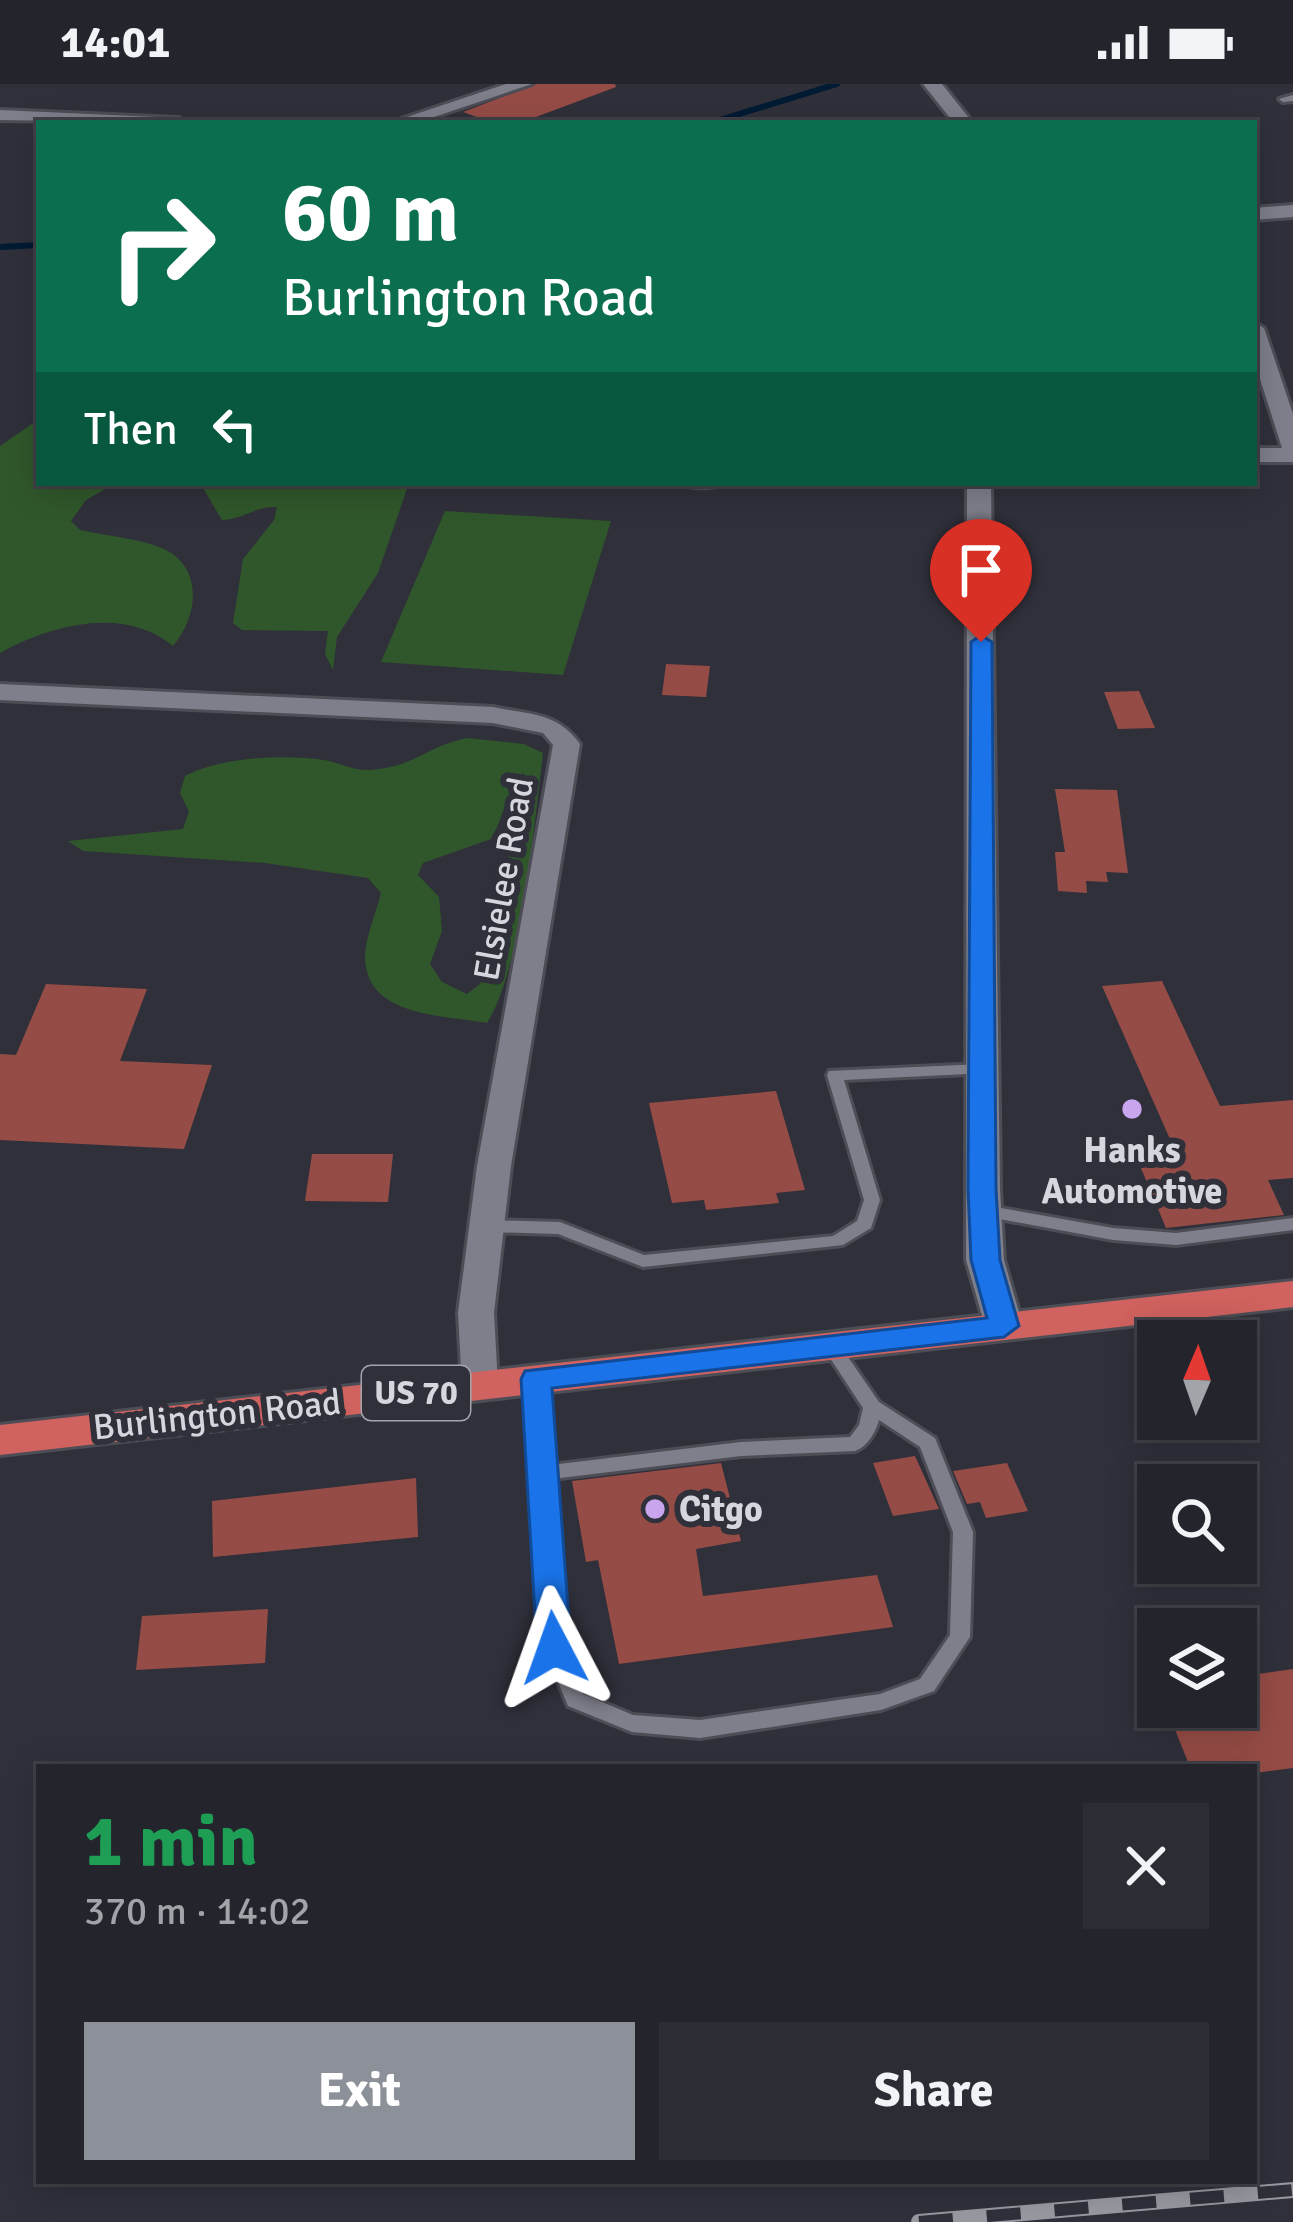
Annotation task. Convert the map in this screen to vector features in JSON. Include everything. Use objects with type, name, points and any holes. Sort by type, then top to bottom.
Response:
[{"type":"highway","name":"Burlington Road","points":[[0,1440],[1293,1294]]},
{"type":"street","points":[[408,120],[524,84]]},
{"type":"street","points":[[932,84],[962,120]]},
{"type":"street","points":[[3,106],[148,120]]},
{"type":"street","points":[[1257,214],[1293,212]]},
{"type":"street","points":[[1257,455],[1293,452],[1264,341]]},
{"type":"street","points":[[980,486],[983,1211],[986,1260],[1004,1326]]},
{"type":"street","name":"Elsielee Road","points":[[0,692],[493,715],[531,720],[567,744],[487,1226],[476,1313],[481,1385]]},
{"type":"lane","points":[[487,1226],[560,1228],[643,1261],[837,1241],[866,1224],[872,1200],[835,1075],[982,1070]]},
{"type":"lane","points":[[983,1211],[1113,1234],[1176,1239],[1293,1224]]},
{"type":"lane","points":[[536,1379],[554,1648],[575,1700],[632,1723],[700,1729],[881,1702],[927,1685],[960,1636],[963,1532],[928,1443],[872,1407],[831,1346]]},
{"type":"lane","points":[[542,1473],[741,1449],[854,1444],[868,1427],[872,1407]]},
{"type":"green space","points":[[36,421],[36,486],[111,486],[86,500],[71,521],[80,530],[133,540],[177,557],[186,568],[193,594],[188,621],[173,646],[154,633],[110,623],[41,634],[0,653],[0,446]]},
{"type":"green space","points":[[190,486],[408,486],[378,573],[337,637],[333,670],[325,654],[328,631],[242,630],[233,623],[243,559],[274,520],[277,507],[222,520],[203,488]]},
{"type":"green space","points":[[445,511],[611,521],[563,675],[381,662]]},
{"type":"green space","points":[[467,738],[524,744],[543,753],[518,932],[499,999],[487,1023],[411,1010],[379,992],[369,978],[365,958],[381,893],[368,878],[265,863],[83,851],[68,841],[183,829],[189,812],[180,793],[185,776],[216,765],[290,757],[370,770],[399,765]],"holes":[[[524,772],[480,984],[467,994],[442,982],[430,964],[442,931],[439,897],[418,875],[423,863],[491,839]]]},
{"type":"building","points":[[536,84],[616,87],[528,120],[485,120],[463,112]]},
{"type":"building","points":[[666,664],[710,666],[706,697],[662,695]]},
{"type":"building","points":[[1139,691],[1155,728],[1118,729],[1104,692]]},
{"type":"building","points":[[1055,789],[1117,790],[1128,873],[1106,872],[1108,882],[1086,881],[1087,893],[1058,891],[1055,852],[1065,852]]},
{"type":"building","points":[[1162,981],[1220,1106],[1293,1100],[1293,1178],[1268,1180],[1284,1215],[1166,1228],[1138,1161],[1178,1157],[1102,986]]},
{"type":"building","points":[[46,984],[147,989],[120,1061],[212,1065],[184,1149],[0,1140],[0,1054],[16,1055]]},
{"type":"building","points":[[776,1091],[805,1190],[776,1193],[779,1203],[706,1210],[704,1200],[672,1203],[649,1103]]},
{"type":"building","points":[[312,1154],[393,1154],[388,1202],[305,1201]]},
{"type":"building","points":[[915,1456],[939,1509],[893,1516],[873,1463]]},
{"type":"building","points":[[721,1463],[741,1541],[696,1549],[703,1596],[877,1575],[893,1627],[619,1664],[598,1560],[586,1562],[572,1481]]},
{"type":"building","points":[[1007,1463],[1028,1511],[986,1518],[980,1502],[967,1504],[953,1471]]},
{"type":"building","points":[[416,1478],[418,1537],[213,1557],[212,1501]]},
{"type":"building","points":[[268,1609],[265,1663],[136,1670],[142,1616]]},
{"type":"building","points":[[1293,1669],[1293,1768],[1257,1773],[1257,1764],[1189,1764],[1174,1728],[1257,1728],[1257,1674]]},
{"type":"waterway","points":[[720,120],[837,84]]},
{"type":"waterway","points":[[0,247],[36,245]]},
{"type":"railway","points":[[919,2222],[1293,2190]]},
{"type":"place","name":"Hanks Automotive","points":[[1132,1109]]},
{"type":"place","name":"Citgo","points":[[655,1509]]},
{"type":"route","points":[[554,1648],[536,1379],[1004,1326],[986,1260],[982,1189],[981,642]]}]
